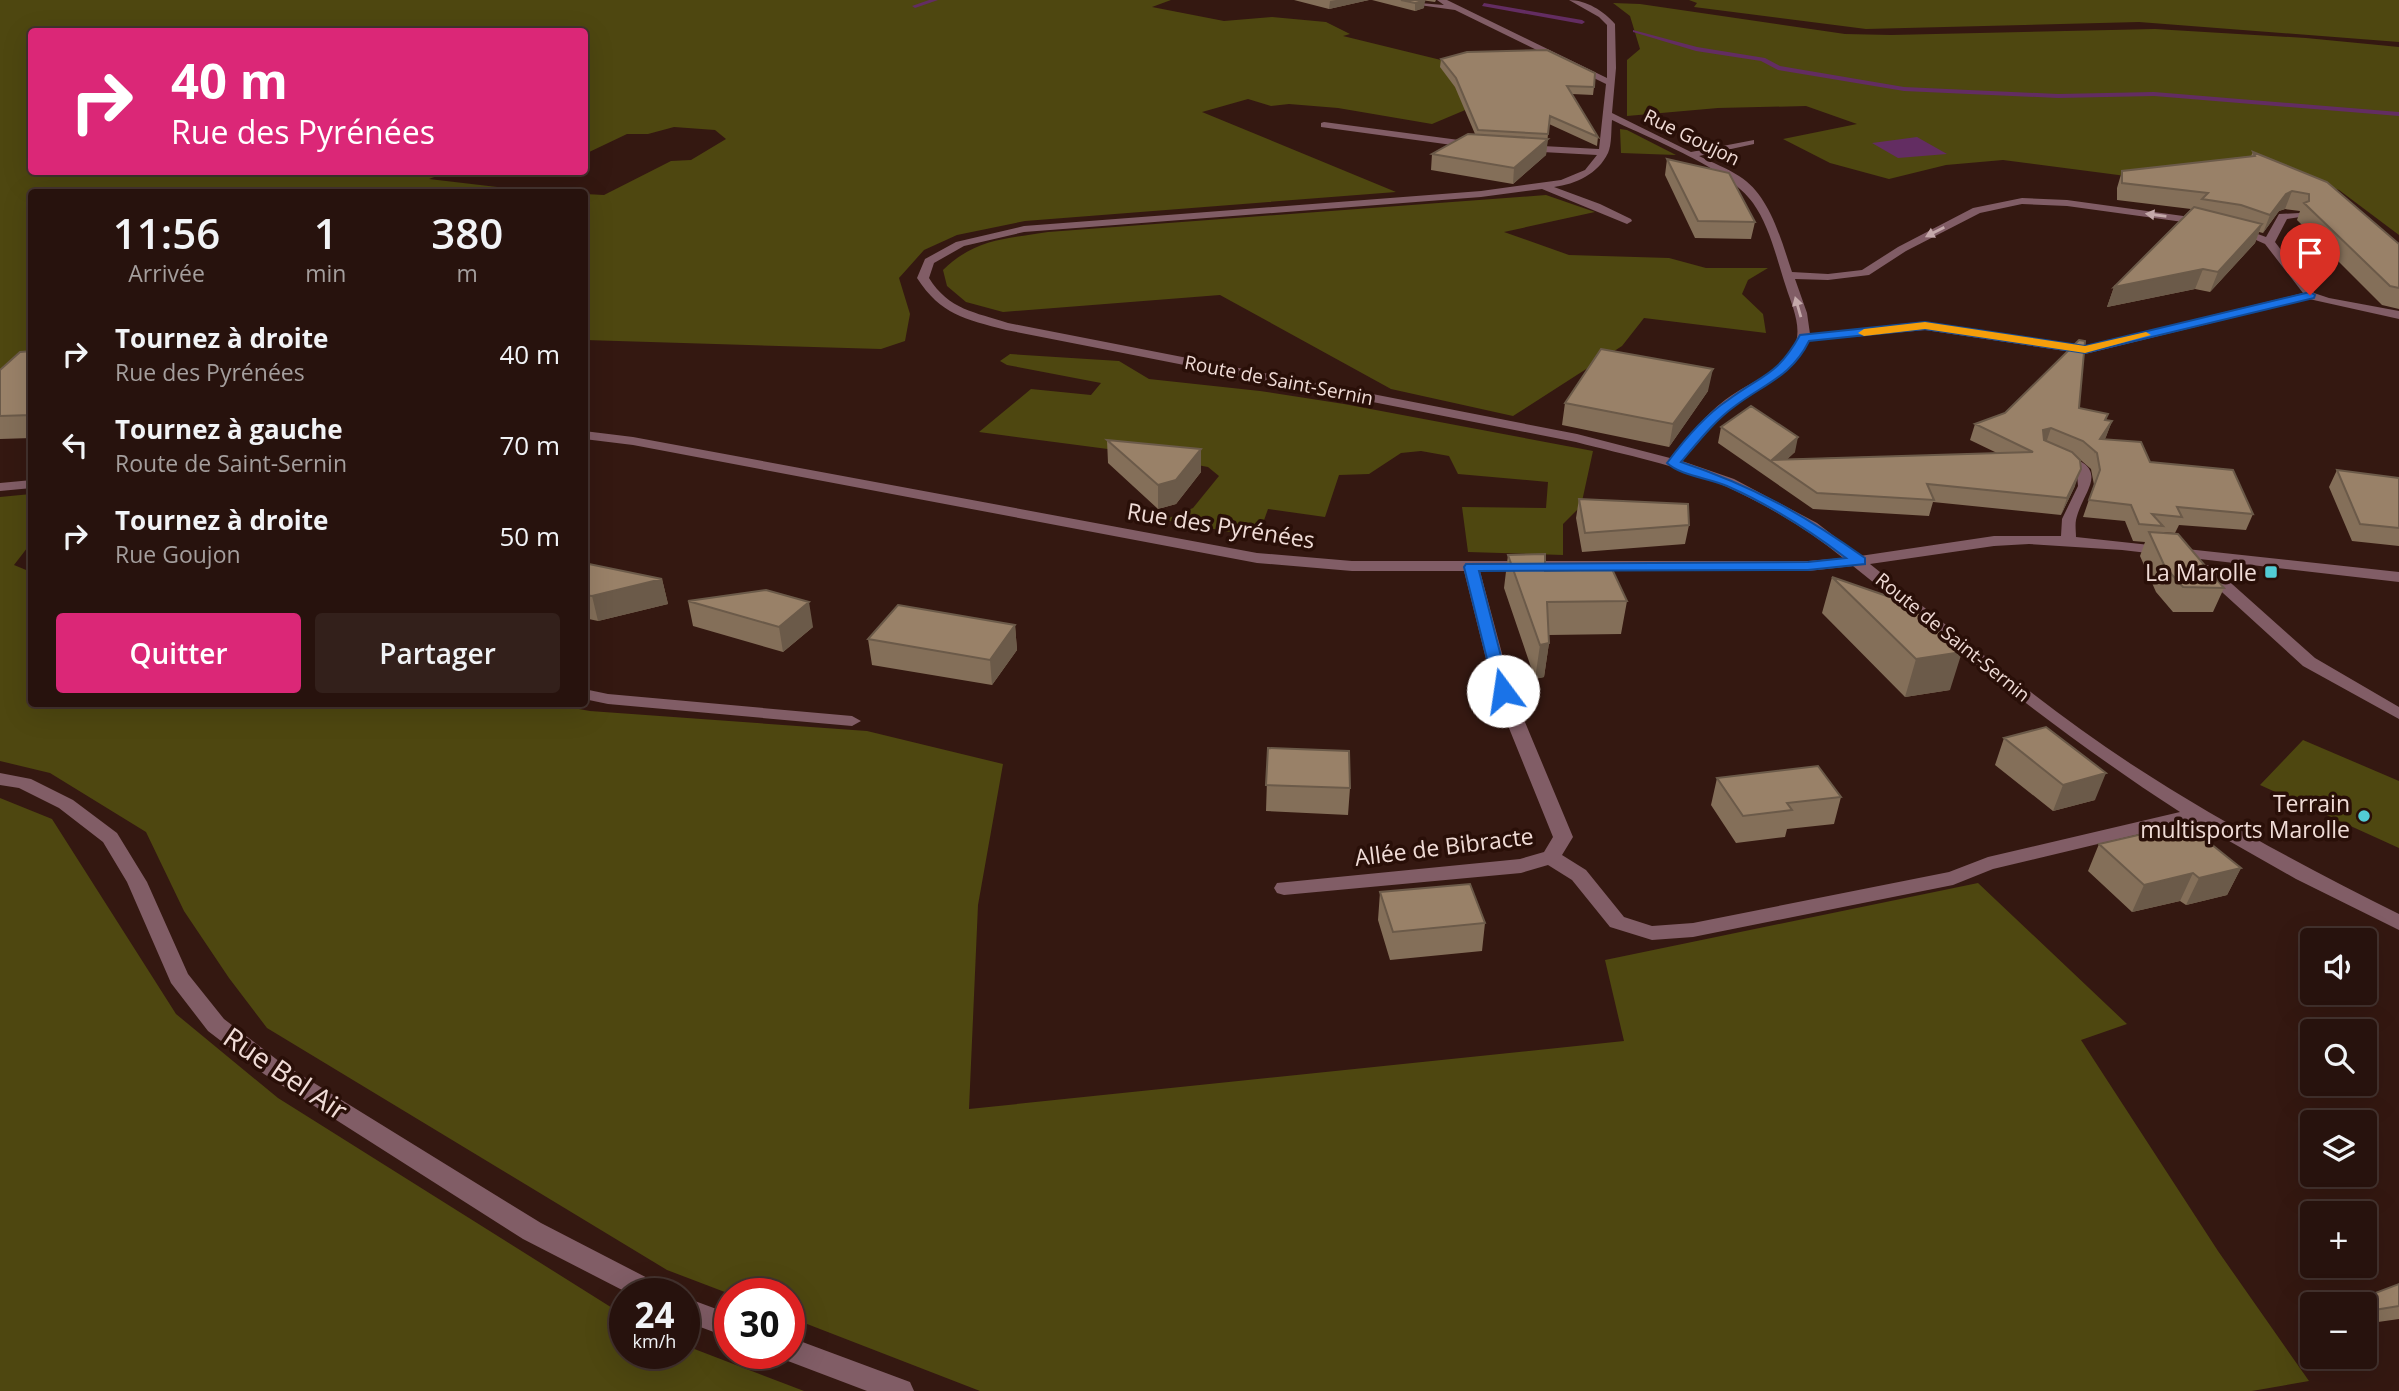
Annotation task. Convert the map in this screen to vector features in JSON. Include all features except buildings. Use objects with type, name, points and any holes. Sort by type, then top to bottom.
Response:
[{"type":"street","points":[[1387,0],[1458,8]]},
{"type":"street","points":[[1441,0],[1609,82]]},
{"type":"street","points":[[1511,147],[1604,152],[1612,68],[1611,24],[1602,15],[1573,0]]},
{"type":"street","name":"Rue Goujon","points":[[1609,115],[1738,178],[1758,202],[1770,225],[1801,313],[1804,338]]},
{"type":"street","points":[[1324,125],[1450,143],[1486,145]]},
{"type":"street","points":[[1691,155],[1751,142]]},
{"type":"street","name":"Route de Saint-Sernin","points":[[1604,152],[1589,172],[1563,183],[1542,187],[1024,229],[960,244],[929,261],[923,278],[935,297],[950,308],[1006,326],[1577,438],[1673,463],[1729,482],[1812,526],[1860,561],[2053,717],[2123,767],[2196,814],[2303,874],[2399,923]]},
{"type":"street","points":[[1542,187],[1596,206],[1627,221]]},
{"type":"street","points":[[1787,275],[1828,277],[1865,273],[1902,249],[1977,210],[2022,201],[2067,204],[2208,222],[2234,228],[2269,242],[2310,295],[2326,301],[2399,315]]},
{"type":"street","points":[[2269,242],[2283,216],[2296,215]]},
{"type":"street","points":[[1673,463],[1723,409],[1779,373],[1798,351],[1804,338],[1925,326],[2085,350],[2310,295]]},
{"type":"street","name":"Rue des Pyrénées","points":[[588,435],[633,441],[1256,558],[1352,566],[1808,566],[1994,541],[2067,540],[2399,577]]},
{"type":"street","points":[[2045,450],[2073,464],[2084,474],[2085,486],[2069,519],[2067,540]]},
{"type":"street","points":[[0,487],[28,484]]},
{"type":"street","points":[[2194,553],[2213,578],[2309,662],[2399,715]]},
{"type":"street","name":"Allée de Bibracte","points":[[1284,888],[1521,866],[1551,857],[1563,837],[1503,691],[1471,567]]},
{"type":"street","points":[[588,695],[608,699],[852,721]]},
{"type":"street","name":"Rue Bel Air","points":[[0,779],[24,783],[66,804],[110,838],[137,882],[179,977],[216,1025],[272,1068],[532,1231],[623,1278]]},
{"type":"street","points":[[1551,857],[1579,875],[1617,922],[1652,933],[1693,930],[1953,878],[1988,864],[2196,814]]},
{"type":"street","points":[[805,1355],[900,1391]]},
{"type":"shaded area","points":[[0,0],[1171,0],[1152,7],[1224,21],[1272,17],[1326,22],[1350,34],[1343,36],[1441,60],[1470,108],[1432,124],[1338,108],[1289,104],[1271,106],[1248,99],[1202,112],[1396,192],[1025,221],[957,235],[924,250],[899,278],[910,314],[905,341],[881,349],[588,340],[588,194],[604,195],[671,161],[691,160],[726,139],[715,130],[674,127],[648,134],[627,134],[588,153],[588,28],[28,28],[28,175],[439,175],[429,179],[514,189],[28,189],[28,370],[0,372]]},
{"type":"shaded area","points":[[1689,0],[2399,0],[2399,42],[2139,22],[1866,29],[1694,7],[1697,3]]},
{"type":"shaded area","points":[[1613,3],[1640,4],[1845,34],[2155,29],[2306,38],[2399,47],[2399,235],[2339,190],[2299,176],[2149,179],[2003,160],[1946,165],[1889,179],[1830,163],[1783,139],[1857,124],[1806,106],[1718,108],[1627,116],[1627,60],[1640,49],[1630,16]]},
{"type":"shaded area","points":[[1620,129],[1627,130],[1676,155],[1621,153]]},
{"type":"shaded area","points":[[1917,137],[1947,154],[1898,158],[1872,143]]},
{"type":"shaded area","points":[[1546,195],[1595,212],[1504,232],[1569,255],[1669,258],[1706,268],[1768,268],[1748,280],[1742,294],[1763,314],[1766,333],[1644,318],[1622,346],[1513,416],[1391,389],[1220,295],[1003,312],[966,302],[947,286],[943,270],[955,259],[980,246],[1048,232]]},
{"type":"shaded area","points":[[1010,354],[1119,361],[1149,379],[1260,391],[1344,404],[1593,451],[1581,506],[1563,524],[1563,555],[1468,552],[1462,507],[1546,508],[1548,482],[1458,474],[1449,456],[1421,451],[1401,453],[1369,474],[1339,475],[1325,517],[1268,509],[1258,537],[1164,520],[1193,508],[1219,476],[1208,467],[1123,451],[979,432],[1031,389],[1091,395],[1101,383],[1007,365],[1000,361]]},
{"type":"shaded area","points":[[28,494],[28,547],[14,565],[28,571],[28,707],[568,707],[590,711],[867,731],[1003,764],[978,905],[969,1109],[1624,1041],[1605,960],[1978,883],[2127,1024],[2081,1040],[2218,1251],[2309,1381],[2252,1391],[980,1391],[805,1323],[805,1278],[714,1278],[714,1288],[700,1283],[700,1278],[688,1278],[667,1270],[267,1028],[184,911],[146,832],[50,773],[0,761],[0,497]]},
{"type":"shaded area","name":"Terrain multisports Marolle","points":[[2303,740],[2399,781],[2399,848],[2260,785]]},
{"type":"shaded area","points":[[0,798],[52,819],[176,1014],[278,1098],[609,1306],[609,1369],[700,1369],[700,1351],[714,1356],[714,1369],[747,1369],[804,1391],[0,1391]]},
{"type":"waterway","points":[[915,6],[935,0]]},
{"type":"waterway","points":[[1484,5],[1582,22]]},
{"type":"waterway","points":[[1635,31],[1696,49],[1763,59],[1778,68],[1904,89],[2058,96],[2154,94],[2399,114]]},
{"type":"slow traffic","points":[[1864,333],[1925,326],[2085,350],[2146,335]]},
{"type":"place","name":"La Marolle","points":[[2271,572]]},
{"type":"place","name":"Terrain multisports Marolle","points":[[2364,816]]},
{"type":"route","points":[[1503,691],[1471,567],[1808,566],[1860,561],[1812,526],[1770,502],[1729,482],[1673,463],[1708,423],[1731,402],[1779,373],[1798,351],[1804,338],[1925,326],[2085,350],[2310,295]]}]
